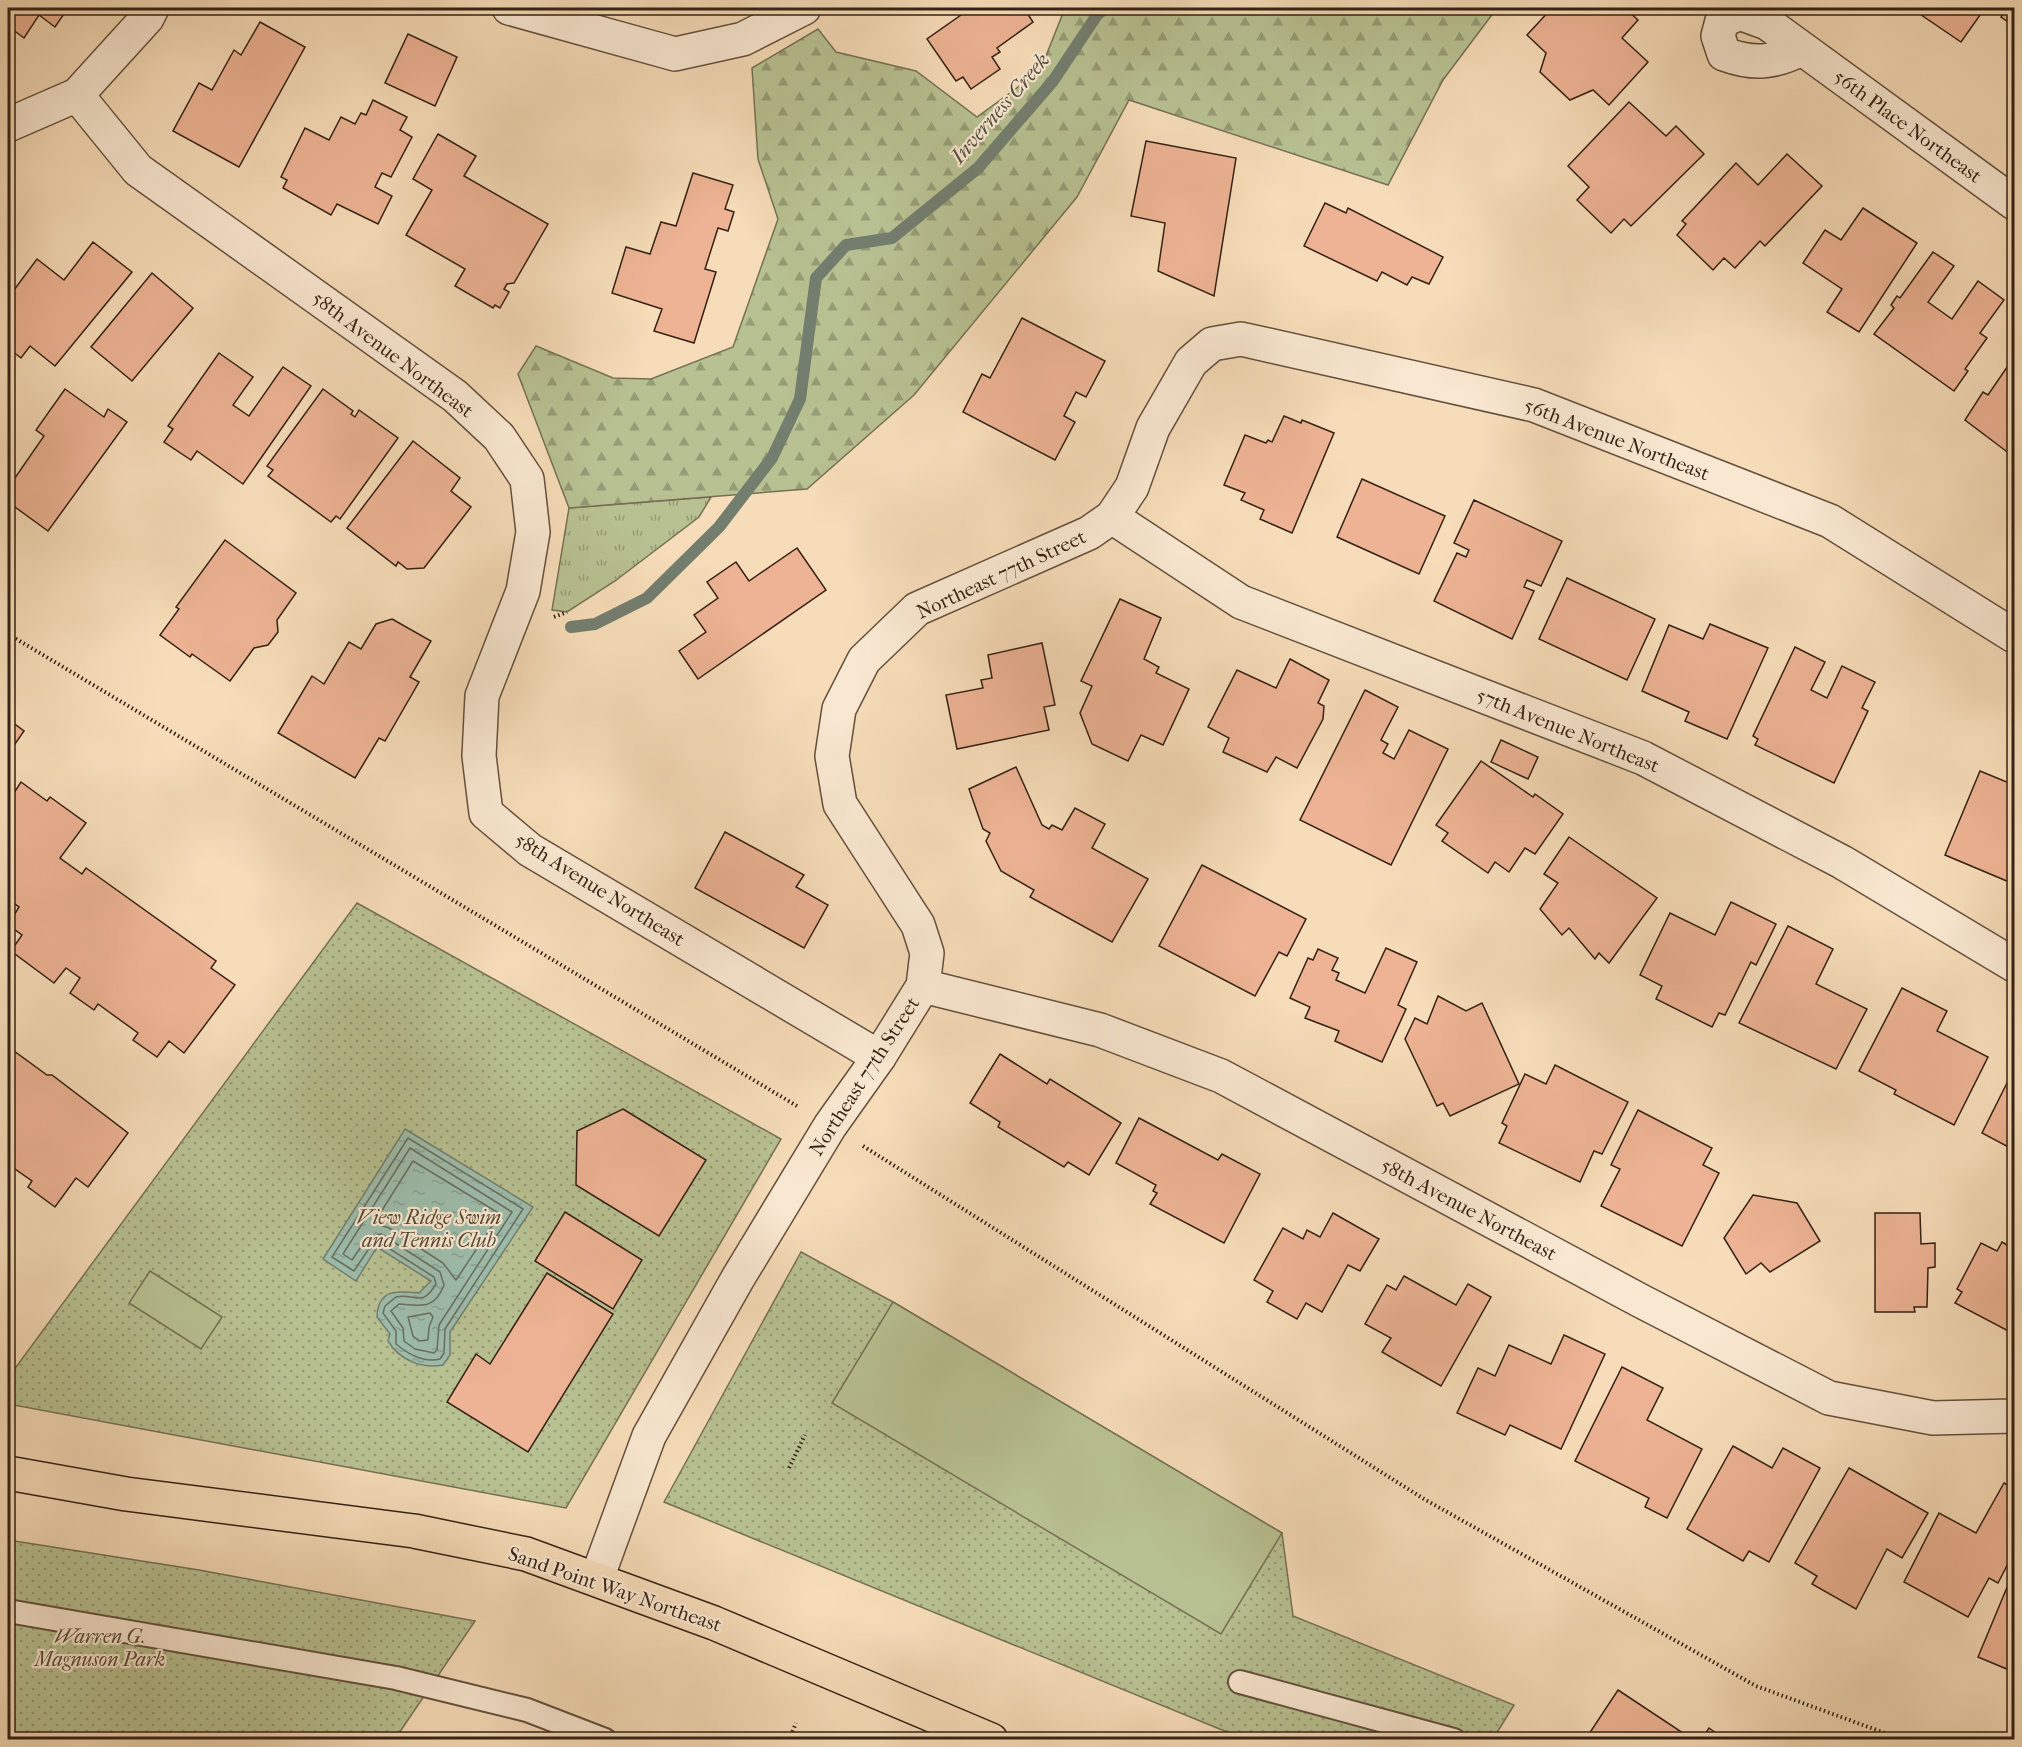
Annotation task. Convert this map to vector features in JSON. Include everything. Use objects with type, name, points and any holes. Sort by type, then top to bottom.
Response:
[{"type":"main road","name":"Sand Point Way Northeast","points":[[8,1473],[126,1494],[445,1536],[526,1554],[597,1578],[714,1623],[991,1740]]},
{"type":"street","points":[[8,125],[77,95],[147,18],[152,8]]},
{"type":"street","points":[[508,8],[675,54],[742,39],[804,8]]},
{"type":"street","name":"56th Place Northeast","points":[[1801,49],[2014,203]]},
{"type":"street","name":"58th Avenue Northeast","points":[[77,95],[138,170],[455,396],[499,437],[527,479],[533,532],[523,591],[482,696],[479,756],[486,813],[530,850],[879,1057]]},
{"type":"street","name":"56th Avenue Northeast","points":[[1191,362],[1212,344],[1241,339],[1534,405],[1830,521],[2014,636]]},
{"type":"street","name":"Northeast 77th Street","points":[[597,1578],[649,1436],[738,1278],[830,1126],[879,1057],[923,986],[927,953],[918,926],[840,804],[832,756],[839,709],[864,660],[917,609],[1089,533],[1112,517],[1132,487],[1153,428],[1191,362]]},
{"type":"street","name":"57th Avenue Northeast","points":[[1112,517],[1241,602],[1643,758],[1842,862],[2014,965]]},
{"type":"street","name":"58th Avenue Northeast","points":[[923,986],[1100,1030],[1221,1076],[1641,1301],[1830,1398],[1934,1418],[2014,1416]]},
{"type":"lane","points":[[8,1611],[396,1678],[527,1710],[605,1740]]},
{"type":"lane","points":[[1240,1683],[1454,1740]]},
{"type":"path","points":[[8,634],[801,1108]]},
{"type":"path","points":[[857,1143],[1424,1499],[1756,1686],[1904,1740]]},
{"type":"path","points":[[789,1468],[804,1435]]},
{"type":"path","points":[[789,1740],[796,1723]]},
{"type":"green space","points":[[1065,8],[1497,8],[1443,80],[1388,185],[1129,100],[1077,197],[914,395],[807,489],[569,508],[518,374],[536,346],[613,378],[651,379],[733,347],[778,219],[758,159],[752,68],[818,29],[836,52],[916,71],[977,117],[1040,71]]},
{"type":"green space","points":[[711,497],[699,517],[615,581],[567,612],[552,610],[569,508]]},
{"type":"green space","name":"View Ridge Swim and Tennis Club","points":[[357,903],[781,1139],[566,1508],[8,1404],[8,1378]]},
{"type":"green space","points":[[801,1252],[893,1302],[1282,1533],[1293,1616],[1514,1705],[1493,1739],[1257,1739],[1227,1732],[664,1502]]},
{"type":"green space","points":[[150,1271],[222,1317],[201,1349],[129,1303]]},
{"type":"green space","points":[[893,1302],[1282,1533],[1221,1634],[832,1403]]},
{"type":"green space","name":"Warren G. Magnuson Park","points":[[8,1540],[199,1570],[475,1621],[397,1736],[411,1739],[8,1739]]},
{"type":"water","points":[[405,1129],[533,1207],[450,1332],[450,1355],[443,1365],[419,1364],[398,1353],[388,1341],[390,1334],[377,1317],[378,1308],[385,1296],[397,1292],[419,1293],[431,1281],[377,1247],[356,1281],[323,1259]]},
{"type":"building","points":[[8,8],[68,8],[55,27],[39,15],[24,38],[12,29],[8,35]]},
{"type":"building","points":[[971,8],[1034,8],[1027,13],[1033,22],[997,48],[1000,52],[992,57],[1000,69],[971,89],[963,77],[956,81],[927,39]]},
{"type":"building","points":[[1552,8],[1625,8],[1638,20],[1622,38],[1648,62],[1609,105],[1593,90],[1570,100],[1540,72],[1546,53],[1527,35]]},
{"type":"building","points":[[1911,8],[1985,8],[1961,42]]},
{"type":"building","points":[[2007,8],[2014,8],[2014,26],[2001,17]]},
{"type":"building","points":[[260,22],[305,47],[239,167],[173,131],[199,83],[212,90],[234,50],[241,55]]},
{"type":"building","points":[[408,34],[457,57],[435,106],[385,83]]},
{"type":"building","points":[[373,100],[407,117],[400,130],[412,137],[391,177],[382,173],[375,187],[392,196],[378,224],[337,204],[331,215],[283,188],[287,180],[281,177],[305,128],[329,140],[341,117],[355,124],[361,113],[366,115]]},
{"type":"building","points":[[1629,102],[1666,136],[1676,126],[1704,154],[1631,226],[1624,219],[1611,233],[1577,200],[1589,187],[1568,166]]},
{"type":"building","points":[[438,134],[476,156],[464,176],[548,224],[514,283],[507,284],[504,289],[509,292],[500,308],[495,305],[493,308],[455,286],[465,269],[406,235],[432,190],[413,179]]},
{"type":"building","points":[[1146,141],[1236,158],[1214,296],[1158,271],[1165,223],[1131,216]]},
{"type":"building","points":[[1787,154],[1822,186],[1765,246],[1760,241],[1735,268],[1724,258],[1713,270],[1677,235],[1686,224],[1682,221],[1736,163],[1758,185]]},
{"type":"building","points":[[693,173],[733,185],[725,209],[734,212],[728,231],[718,228],[705,269],[716,272],[694,343],[654,331],[662,309],[612,293],[626,247],[650,254],[661,222],[676,226]]},
{"type":"building","points":[[1325,203],[1346,213],[1348,208],[1443,257],[1429,284],[1412,277],[1407,285],[1382,272],[1377,281],[1304,246]]},
{"type":"building","points":[[1863,208],[1917,243],[1859,332],[1827,312],[1842,289],[1803,263],[1825,230],[1841,240]]},
{"type":"building","points":[[93,242],[132,272],[55,366],[30,346],[21,358],[8,348],[8,298],[37,259],[64,280]]},
{"type":"building","points":[[1933,252],[1954,266],[1928,302],[1952,319],[1978,281],[2004,300],[1980,333],[1987,338],[1965,369],[1968,371],[1954,391],[1874,334],[1894,308],[1891,305],[1897,296],[1900,298]]},
{"type":"building","points":[[152,273],[193,308],[132,381],[91,347]]},
{"type":"building","points":[[1022,318],[1105,361],[1086,397],[1076,392],[1064,416],[1075,422],[1055,460],[963,412],[982,374],[990,378]]},
{"type":"building","points":[[219,353],[253,377],[233,405],[249,416],[283,367],[311,386],[243,484],[197,451],[191,460],[164,442],[173,429],[168,426]]},
{"type":"building","points":[[2014,357],[2014,448],[2010,454],[1965,420],[1983,392],[1988,395]]},
{"type":"building","points":[[65,389],[104,417],[108,409],[127,422],[48,531],[8,502],[8,488],[44,436],[36,430]]},
{"type":"building","points":[[323,389],[353,411],[351,414],[355,417],[359,410],[398,438],[340,519],[336,516],[331,522],[268,476],[273,470],[267,466]]},
{"type":"building","points":[[1284,416],[1301,423],[1302,420],[1334,433],[1292,533],[1260,519],[1264,510],[1241,500],[1245,493],[1224,485],[1245,435],[1266,443],[1268,440],[1272,442]]},
{"type":"building","points":[[413,441],[460,478],[451,491],[471,507],[424,568],[407,569],[398,562],[396,566],[347,528]]},
{"type":"building","points":[[1362,479],[1445,516],[1419,574],[1337,537]]},
{"type":"building","points":[[1474,500],[1562,541],[1541,586],[1527,580],[1524,587],[1534,591],[1512,639],[1434,601],[1457,553],[1466,557],[1469,550],[1454,543]]},
{"type":"building","points":[[225,540],[296,593],[277,620],[278,632],[268,645],[254,648],[230,681],[192,654],[190,657],[160,635],[179,609],[176,607]]},
{"type":"building","points":[[797,548],[826,590],[698,679],[679,651],[706,632],[694,615],[718,598],[707,582],[736,562],[749,581]]},
{"type":"building","points":[[1567,578],[1655,619],[1627,680],[1539,639]]},
{"type":"building","points":[[1120,599],[1161,618],[1144,659],[1159,667],[1156,673],[1189,689],[1163,745],[1141,735],[1128,761],[1092,744],[1080,713],[1092,686],[1081,681]]},
{"type":"building","points":[[392,619],[431,641],[410,677],[419,682],[385,741],[379,738],[355,778],[278,733],[312,676],[324,684],[349,642],[361,649],[376,624]]},
{"type":"building","points":[[1710,624],[1768,648],[1727,739],[1685,721],[1689,712],[1642,691],[1669,625],[1703,639]]},
{"type":"building","points":[[1042,643],[1055,705],[1044,707],[1049,730],[957,749],[946,695],[983,688],[981,680],[992,678],[988,655]]},
{"type":"building","points":[[1795,647],[1825,662],[1811,690],[1827,698],[1842,666],[1875,682],[1862,708],[1868,711],[1834,783],[1755,745],[1758,739],[1753,736]]},
{"type":"building","points":[[1290,659],[1329,680],[1318,703],[1324,706],[1323,719],[1297,768],[1276,757],[1267,772],[1223,752],[1229,738],[1208,727],[1237,670],[1276,688]]},
{"type":"building","points":[[1365,690],[1398,707],[1381,740],[1388,744],[1383,753],[1394,759],[1409,730],[1448,749],[1391,865],[1300,820]]},
{"type":"building","points":[[8,719],[24,731],[8,754]]},
{"type":"building","points":[[1501,740],[1538,757],[1528,779],[1491,762]]},
{"type":"building","points":[[1481,761],[1533,797],[1535,794],[1563,814],[1535,854],[1525,848],[1509,872],[1495,862],[1488,873],[1442,841],[1448,833],[1436,825]]},
{"type":"building","points":[[1016,767],[1042,825],[1049,829],[1052,825],[1062,830],[1075,808],[1105,824],[1092,848],[1148,879],[1112,942],[1030,897],[1034,890],[1001,871],[986,841],[990,833],[983,829],[969,789]]},
{"type":"building","points":[[1980,771],[2014,785],[2014,884],[1945,855]]},
{"type":"building","points":[[21,782],[47,801],[50,797],[86,823],[60,858],[82,874],[86,868],[216,961],[211,968],[235,985],[184,1053],[169,1041],[157,1057],[133,1040],[138,1033],[98,1004],[94,1010],[70,993],[80,978],[66,968],[54,983],[11,951],[22,935],[8,925],[19,907],[8,899],[8,802]]},
{"type":"building","points":[[725,832],[804,875],[796,887],[828,905],[804,948],[695,888]]},
{"type":"building","points":[[1569,837],[1657,898],[1609,963],[1599,953],[1595,959],[1569,928],[1562,935],[1540,909],[1558,883],[1544,874]]},
{"type":"building","points":[[1202,865],[1306,919],[1287,956],[1279,952],[1255,996],[1159,946]]},
{"type":"building","points":[[1731,902],[1776,924],[1756,965],[1751,962],[1725,1015],[1719,1013],[1712,1027],[1656,999],[1662,986],[1640,975],[1670,913],[1715,935]]},
{"type":"building","points":[[1788,926],[1833,949],[1816,984],[1867,1009],[1836,1069],[1739,1023]]},
{"type":"building","points":[[1386,948],[1417,962],[1398,1005],[1406,1009],[1382,1062],[1335,1041],[1339,1031],[1305,1018],[1310,1007],[1290,998],[1308,958],[1313,960],[1318,949],[1338,958],[1332,970],[1339,973],[1336,980],[1365,993]]},
{"type":"building","points":[[1902,988],[1947,1011],[1937,1031],[1988,1057],[1954,1125],[1894,1094],[1896,1090],[1859,1071]]},
{"type":"building","points":[[1438,996],[1466,1011],[1482,1003],[1519,1084],[1450,1116],[1443,1103],[1437,1106],[1405,1039],[1415,1018],[1427,1024]]},
{"type":"building","points":[[8,1042],[12,1045],[10,1048],[47,1075],[52,1075],[128,1133],[88,1187],[76,1178],[55,1207],[28,1187],[32,1181],[8,1164]]},
{"type":"building","points":[[1000,1054],[1047,1084],[1050,1079],[1121,1123],[1089,1175],[1068,1162],[1064,1167],[998,1127],[1000,1122],[970,1103]]},
{"type":"building","points":[[1555,1065],[1628,1102],[1602,1154],[1594,1151],[1580,1182],[1499,1143],[1507,1126],[1502,1123],[1525,1074],[1546,1084]]},
{"type":"building","points":[[2014,1069],[2014,1150],[1982,1133]]},
{"type":"building","points":[[623,1109],[706,1160],[659,1236],[576,1185],[577,1131]]},
{"type":"building","points":[[1638,1110],[1712,1148],[1703,1165],[1719,1173],[1682,1246],[1601,1206],[1620,1169],[1611,1165]]},
{"type":"building","points":[[1139,1118],[1218,1160],[1222,1154],[1260,1174],[1224,1243],[1150,1204],[1157,1193],[1153,1191],[1156,1185],[1116,1163]]},
{"type":"building","points":[[1753,1195],[1797,1203],[1820,1241],[1770,1272],[1761,1263],[1746,1274],[1724,1238]]},
{"type":"building","points":[[565,1212],[642,1260],[613,1309],[535,1261]]},
{"type":"building","points":[[1333,1213],[1379,1239],[1360,1271],[1348,1265],[1322,1312],[1306,1303],[1297,1319],[1267,1302],[1273,1291],[1254,1280],[1283,1228],[1303,1239],[1307,1230],[1320,1237]]},
{"type":"building","points":[[1875,1213],[1920,1213],[1921,1244],[1935,1243],[1935,1267],[1928,1268],[1927,1307],[1914,1307],[1915,1312],[1875,1312]]},
{"type":"building","points":[[2002,1242],[2014,1249],[2014,1334],[1955,1303],[1962,1292],[1957,1289],[1981,1243],[1997,1251]]},
{"type":"building","points":[[547,1273],[613,1314],[528,1452],[447,1402],[476,1354],[490,1364]]},
{"type":"building","points":[[1404,1276],[1456,1305],[1468,1284],[1491,1297],[1441,1386],[1382,1352],[1391,1338],[1365,1324],[1387,1285],[1396,1290]]},
{"type":"building","points":[[1564,1335],[1605,1354],[1561,1449],[1510,1425],[1505,1435],[1457,1413],[1478,1368],[1495,1376],[1509,1345],[1551,1364]]},
{"type":"building","points":[[1622,1367],[1663,1388],[1647,1420],[1702,1449],[1667,1518],[1645,1507],[1649,1498],[1575,1461]]},
{"type":"building","points":[[1733,1446],[1772,1468],[1783,1448],[1820,1468],[1769,1562],[1749,1551],[1743,1561],[1687,1529]]},
{"type":"building","points":[[1849,1468],[1928,1513],[1902,1558],[1887,1549],[1856,1609],[1812,1584],[1817,1576],[1795,1563]]},
{"type":"building","points":[[2004,1483],[2014,1489],[2014,1552],[1998,1583],[1989,1578],[1968,1617],[1904,1582],[1939,1513],[1976,1533]]},
{"type":"building","points":[[2008,1585],[2014,1587],[2014,1672],[1978,1657]]},
{"type":"building","points":[[1618,1690],[1686,1735],[1683,1740],[1585,1740]]},
{"type":"building","points":[[1709,1728],[1726,1740],[1701,1740]]},
{"type":"waterway","name":"Inverness Creek","points":[[571,627],[595,624],[647,598],[719,527],[772,458],[800,399],[816,278],[846,245],[892,238],[978,168],[1053,81],[1097,15],[1105,8]]}]
